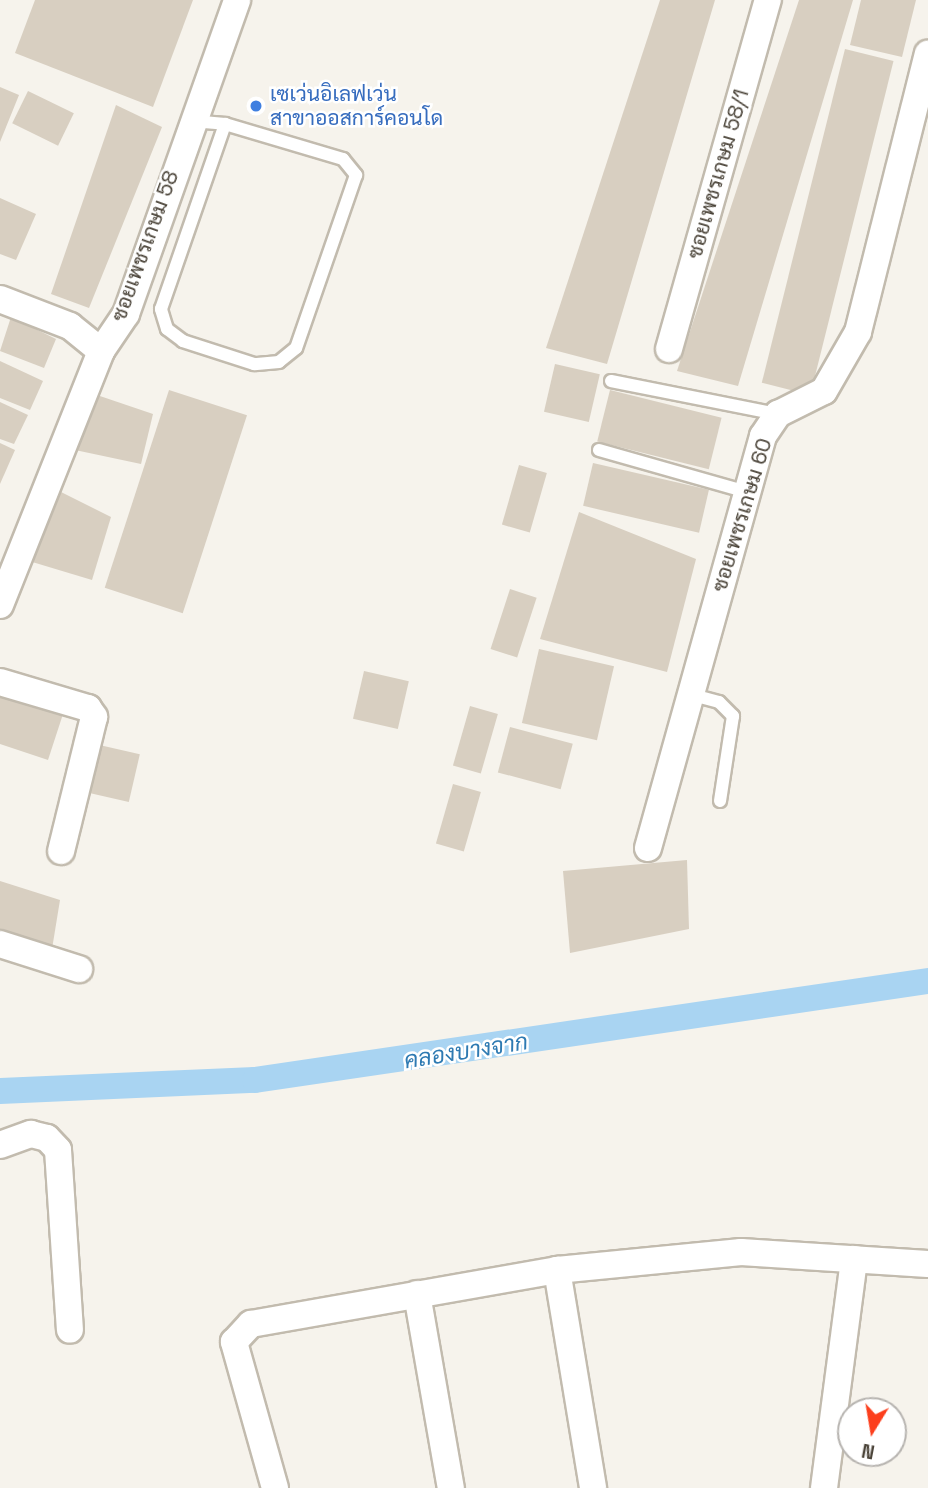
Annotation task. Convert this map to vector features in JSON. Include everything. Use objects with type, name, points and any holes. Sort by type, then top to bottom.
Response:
[{"type":"street","name":"ซอยเพชรเกษม 58","points":[[0,605],[101,351],[126,314],[190,121],[237,0]]},
{"type":"street","name":"ซอยเพชรเกษม 58/1","points":[[669,349],[768,0]]},
{"type":"street","name":"ซอยเพชรเกษม 60","points":[[649,848],[689,694],[763,436],[778,414],[824,391],[858,332],[928,54]]},
{"type":"street","points":[[0,299],[70,326],[101,351]]},
{"type":"street","points":[[0,682],[88,708],[94,717],[61,851]]},
{"type":"street","points":[[0,944],[79,969]]},
{"type":"street","points":[[0,1145],[31,1134],[47,1138],[58,1150],[70,1329]]},
{"type":"street","points":[[275,1488],[237,1357],[239,1330],[417,1294],[557,1270],[741,1252],[928,1264]]},
{"type":"street","points":[[824,1488],[854,1259]]},
{"type":"street","points":[[557,1270],[593,1488]]},
{"type":"street","points":[[417,1294],[451,1488]]},
{"type":"lane","points":[[190,121],[225,124],[343,159],[356,174],[296,348],[279,362],[254,364],[183,341],[167,329],[161,309],[225,124]]},
{"type":"lane","points":[[611,381],[778,414]]},
{"type":"lane","points":[[599,450],[747,492]]},
{"type":"lane","points":[[689,694],[719,702],[733,716],[720,801]]},
{"type":"building","points":[[35,0],[193,0],[153,107],[15,53]]},
{"type":"building","points":[[660,0],[715,0],[607,364],[546,348]]},
{"type":"building","points":[[799,0],[853,0],[738,386],[677,371]]},
{"type":"building","points":[[861,0],[916,0],[902,57],[850,45]]},
{"type":"building","points":[[845,49],[894,61],[810,395],[762,383]]},
{"type":"building","points":[[0,87],[19,95],[0,142]]},
{"type":"building","points":[[28,91],[74,113],[58,146],[12,123]]},
{"type":"building","points":[[116,105],[162,127],[89,308],[51,294]]},
{"type":"building","points":[[0,198],[36,214],[16,260],[0,254]]},
{"type":"building","points":[[11,317],[56,339],[44,368],[0,351]]},
{"type":"building","points":[[0,361],[43,381],[30,410],[0,398]]},
{"type":"building","points":[[555,364],[600,374],[589,422],[544,412]]},
{"type":"building","points":[[169,390],[247,415],[183,613],[105,588]]},
{"type":"building","points":[[610,390],[722,418],[709,469],[597,441]]},
{"type":"building","points":[[94,394],[153,414],[141,464],[75,450]]},
{"type":"building","points":[[0,402],[28,415],[14,444],[0,439]]},
{"type":"building","points":[[0,443],[15,450],[0,484]]},
{"type":"building","points":[[593,463],[709,490],[699,533],[583,506]]},
{"type":"building","points":[[519,465],[547,473],[530,533],[502,525]]},
{"type":"building","points":[[57,490],[111,517],[92,580],[19,558]]},
{"type":"building","points":[[579,512],[696,559],[667,672],[540,639]]},
{"type":"building","points":[[510,589],[537,598],[517,658],[491,649]]},
{"type":"building","points":[[539,649],[614,666],[597,740],[522,723]]},
{"type":"building","points":[[364,671],[409,681],[398,729],[353,719]]},
{"type":"building","points":[[0,693],[63,714],[48,760],[0,744]]},
{"type":"building","points":[[470,706],[498,714],[481,774],[453,766]]},
{"type":"building","points":[[510,727],[573,744],[561,789],[498,772]]},
{"type":"building","points":[[95,744],[140,754],[129,802],[84,792]]},
{"type":"building","points":[[453,784],[481,792],[464,852],[436,844]]},
{"type":"building","points":[[687,860],[689,929],[570,953],[563,871]]},
{"type":"building","points":[[0,881],[60,900],[52,949],[0,934]]},
{"type":"waterway","name":"คลองบางจาก","points":[[0,1091],[255,1080],[928,981]]},
{"type":"place","name":"เซเว่นอิเลฟเว่น สาขาออสการ์คอนโด","points":[[256,106]]}]
